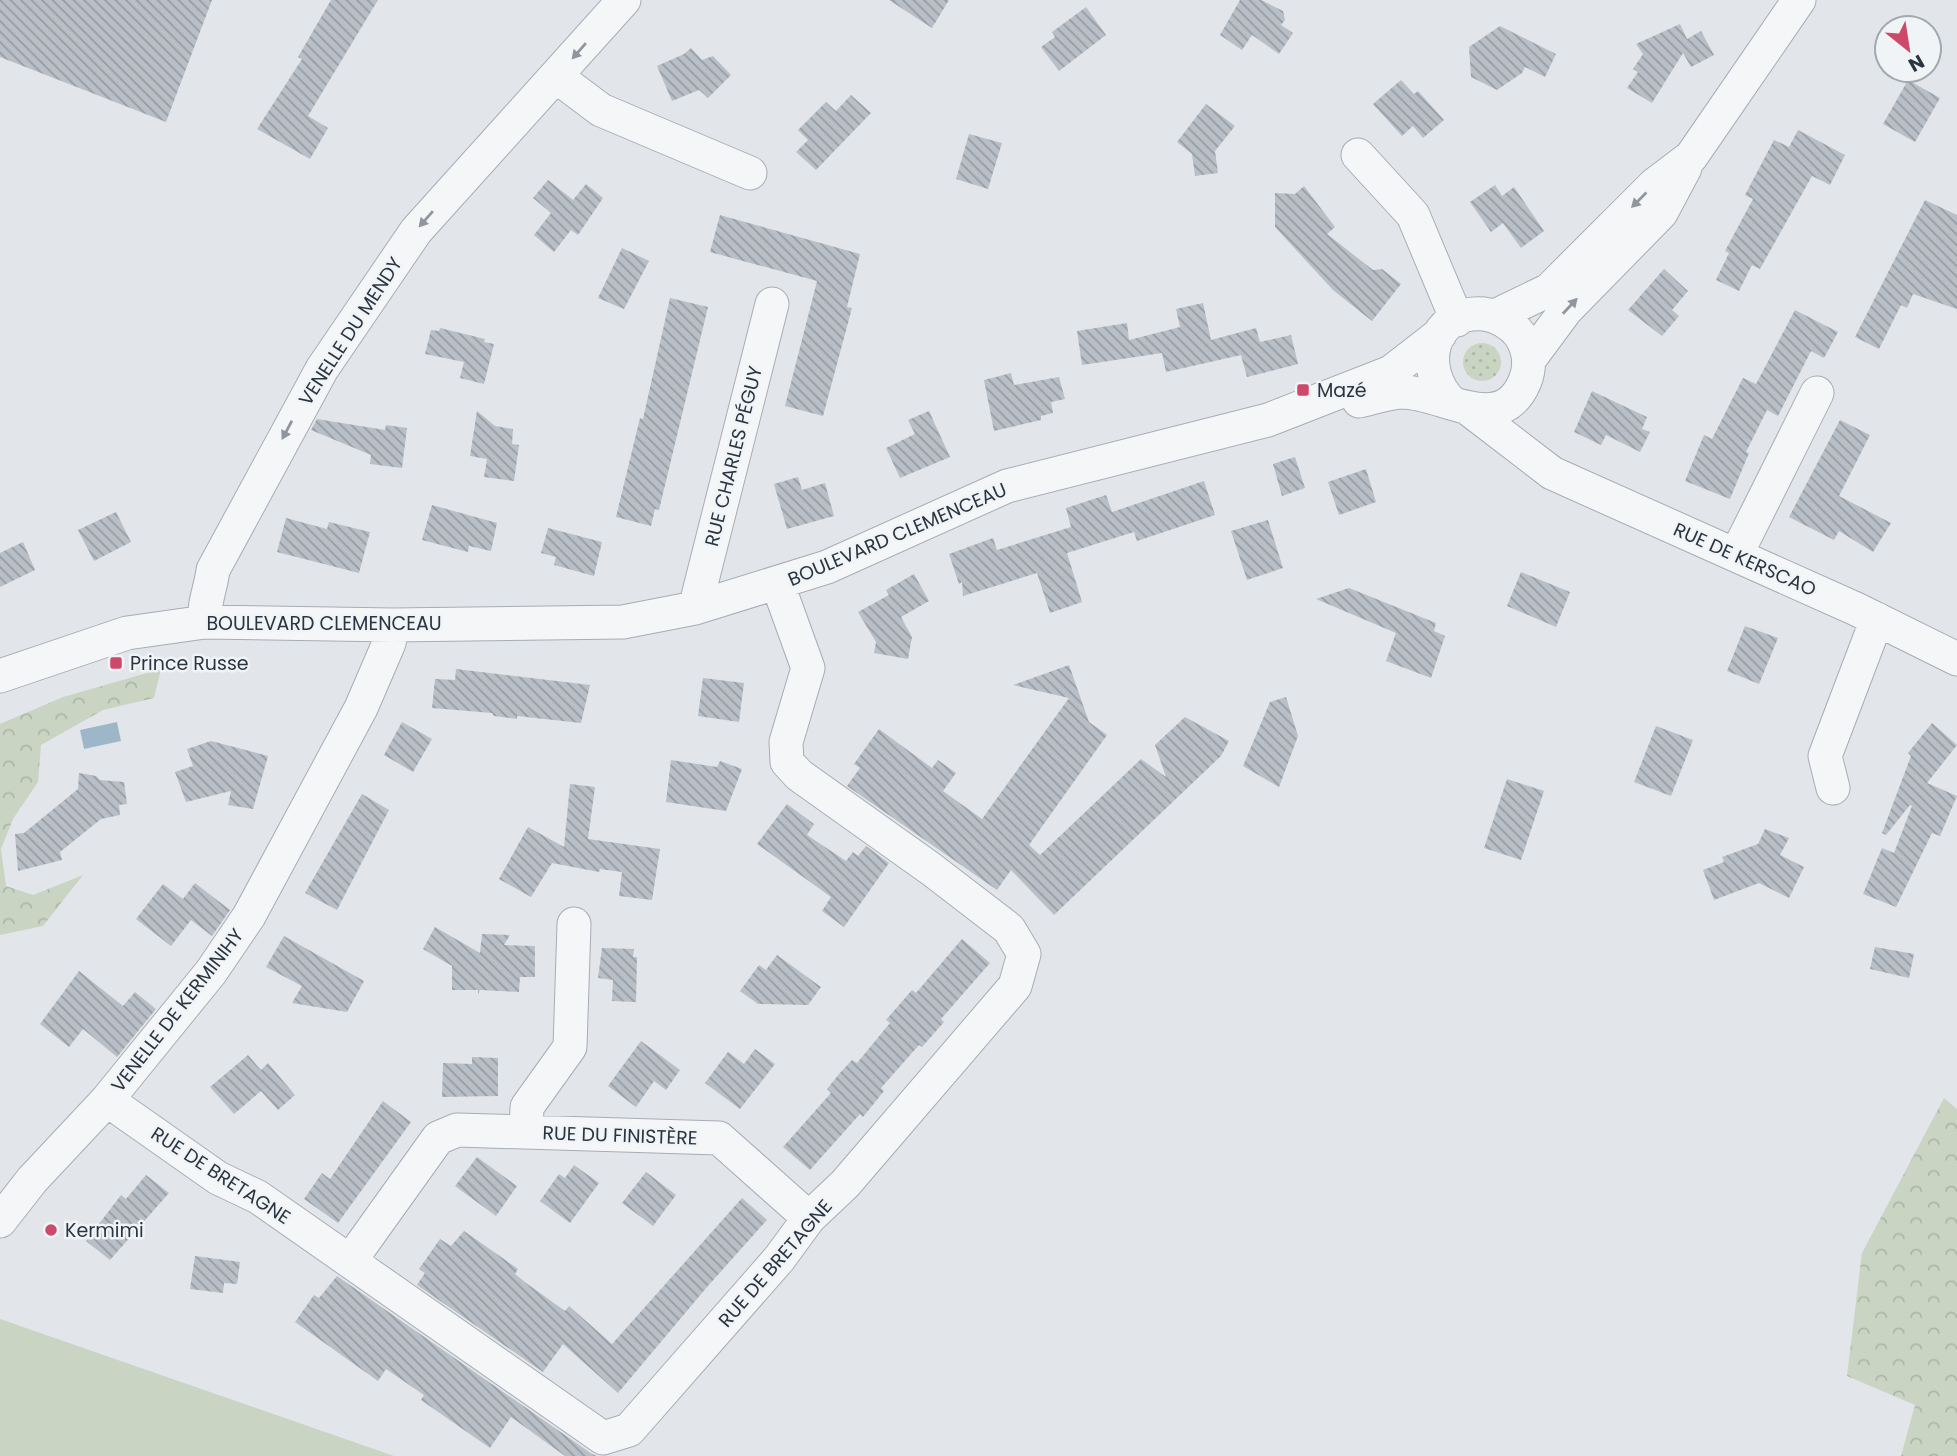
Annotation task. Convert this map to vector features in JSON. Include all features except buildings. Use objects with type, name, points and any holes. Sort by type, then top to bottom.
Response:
[{"type":"street","name":"VENELLE DU MENDY","points":[[205,622],[204,607],[210,593],[214,570],[322,369],[416,231],[624,0]]},
{"type":"street","points":[[1268,420],[1400,392],[1423,394],[1461,407],[1486,411],[1502,406],[1515,397],[1526,371],[1566,310],[1661,214],[1691,157],[1799,0]]},
{"type":"street","points":[[556,77],[601,110],[750,173]]},
{"type":"street","points":[[1357,155],[1413,215],[1449,327]]},
{"type":"street","points":[[1461,407],[1434,379],[1432,356],[1449,327],[1469,315],[1495,316],[1549,290],[1654,185],[1691,157]]},
{"type":"street","name":"RUE CHARLES PÉGUY","points":[[695,608],[772,304]]},
{"type":"street","points":[[1495,316],[1519,333],[1526,371],[1526,418],[1535,456]]},
{"type":"street","name":"BOULEVARD CLEMENCEAU","points":[[0,676],[127,633],[205,622],[393,625],[623,622],[695,608],[778,585],[827,567],[1007,486],[1268,420],[1391,372],[1449,327]]},
{"type":"street","points":[[1736,555],[1816,393]]},
{"type":"street","name":"RUE DE KERSCAO","points":[[1461,407],[1535,456],[1552,472],[1877,619],[1957,659]]},
{"type":"street","name":"RUE DE BRETAGNE","points":[[107,1100],[218,1178],[258,1197],[603,1438],[617,1437],[629,1430],[779,1259],[809,1218],[845,1184],[1015,986],[1024,954],[1009,929],[931,869],[799,775],[787,762],[786,742],[808,668],[778,585]]},
{"type":"street","points":[[1833,788],[1825,756],[1877,619]]},
{"type":"street","name":"VENELLE DE KERMINIHY","points":[[0,1222],[32,1180],[107,1100],[211,972],[249,916],[361,708],[389,643],[393,625]]},
{"type":"street","name":"RUE DU FINISTÈRE","points":[[526,1132],[527,1107],[570,1047],[573,924]]},
{"type":"street","name":"RUE DU FINISTÈRE","points":[[341,1255],[445,1132],[457,1130],[719,1138],[809,1218]]},
{"type":"green space","points":[[1482,343],[1496,348],[1501,362],[1496,376],[1482,381],[1468,376],[1463,362],[1468,348]]},
{"type":"green space","points":[[161,669],[154,698],[103,710],[41,745],[38,782],[13,819],[1,849],[6,886],[33,895],[83,875],[43,926],[0,935],[0,724],[63,697]]},
{"type":"green space","points":[[1944,1098],[1957,1109],[1957,1456],[1901,1456],[1915,1405],[1847,1376],[1862,1253]]},
{"type":"green space","points":[[0,1319],[394,1456],[0,1456]]},
{"type":"water","points":[[117,722],[121,741],[84,749],[80,730]]},
{"type":"place","name":"Mazé","points":[[1303,390]]},
{"type":"place","name":"Prince Russe","points":[[116,663]]},
{"type":"place","name":"Kermimi","points":[[51,1230]]}]
